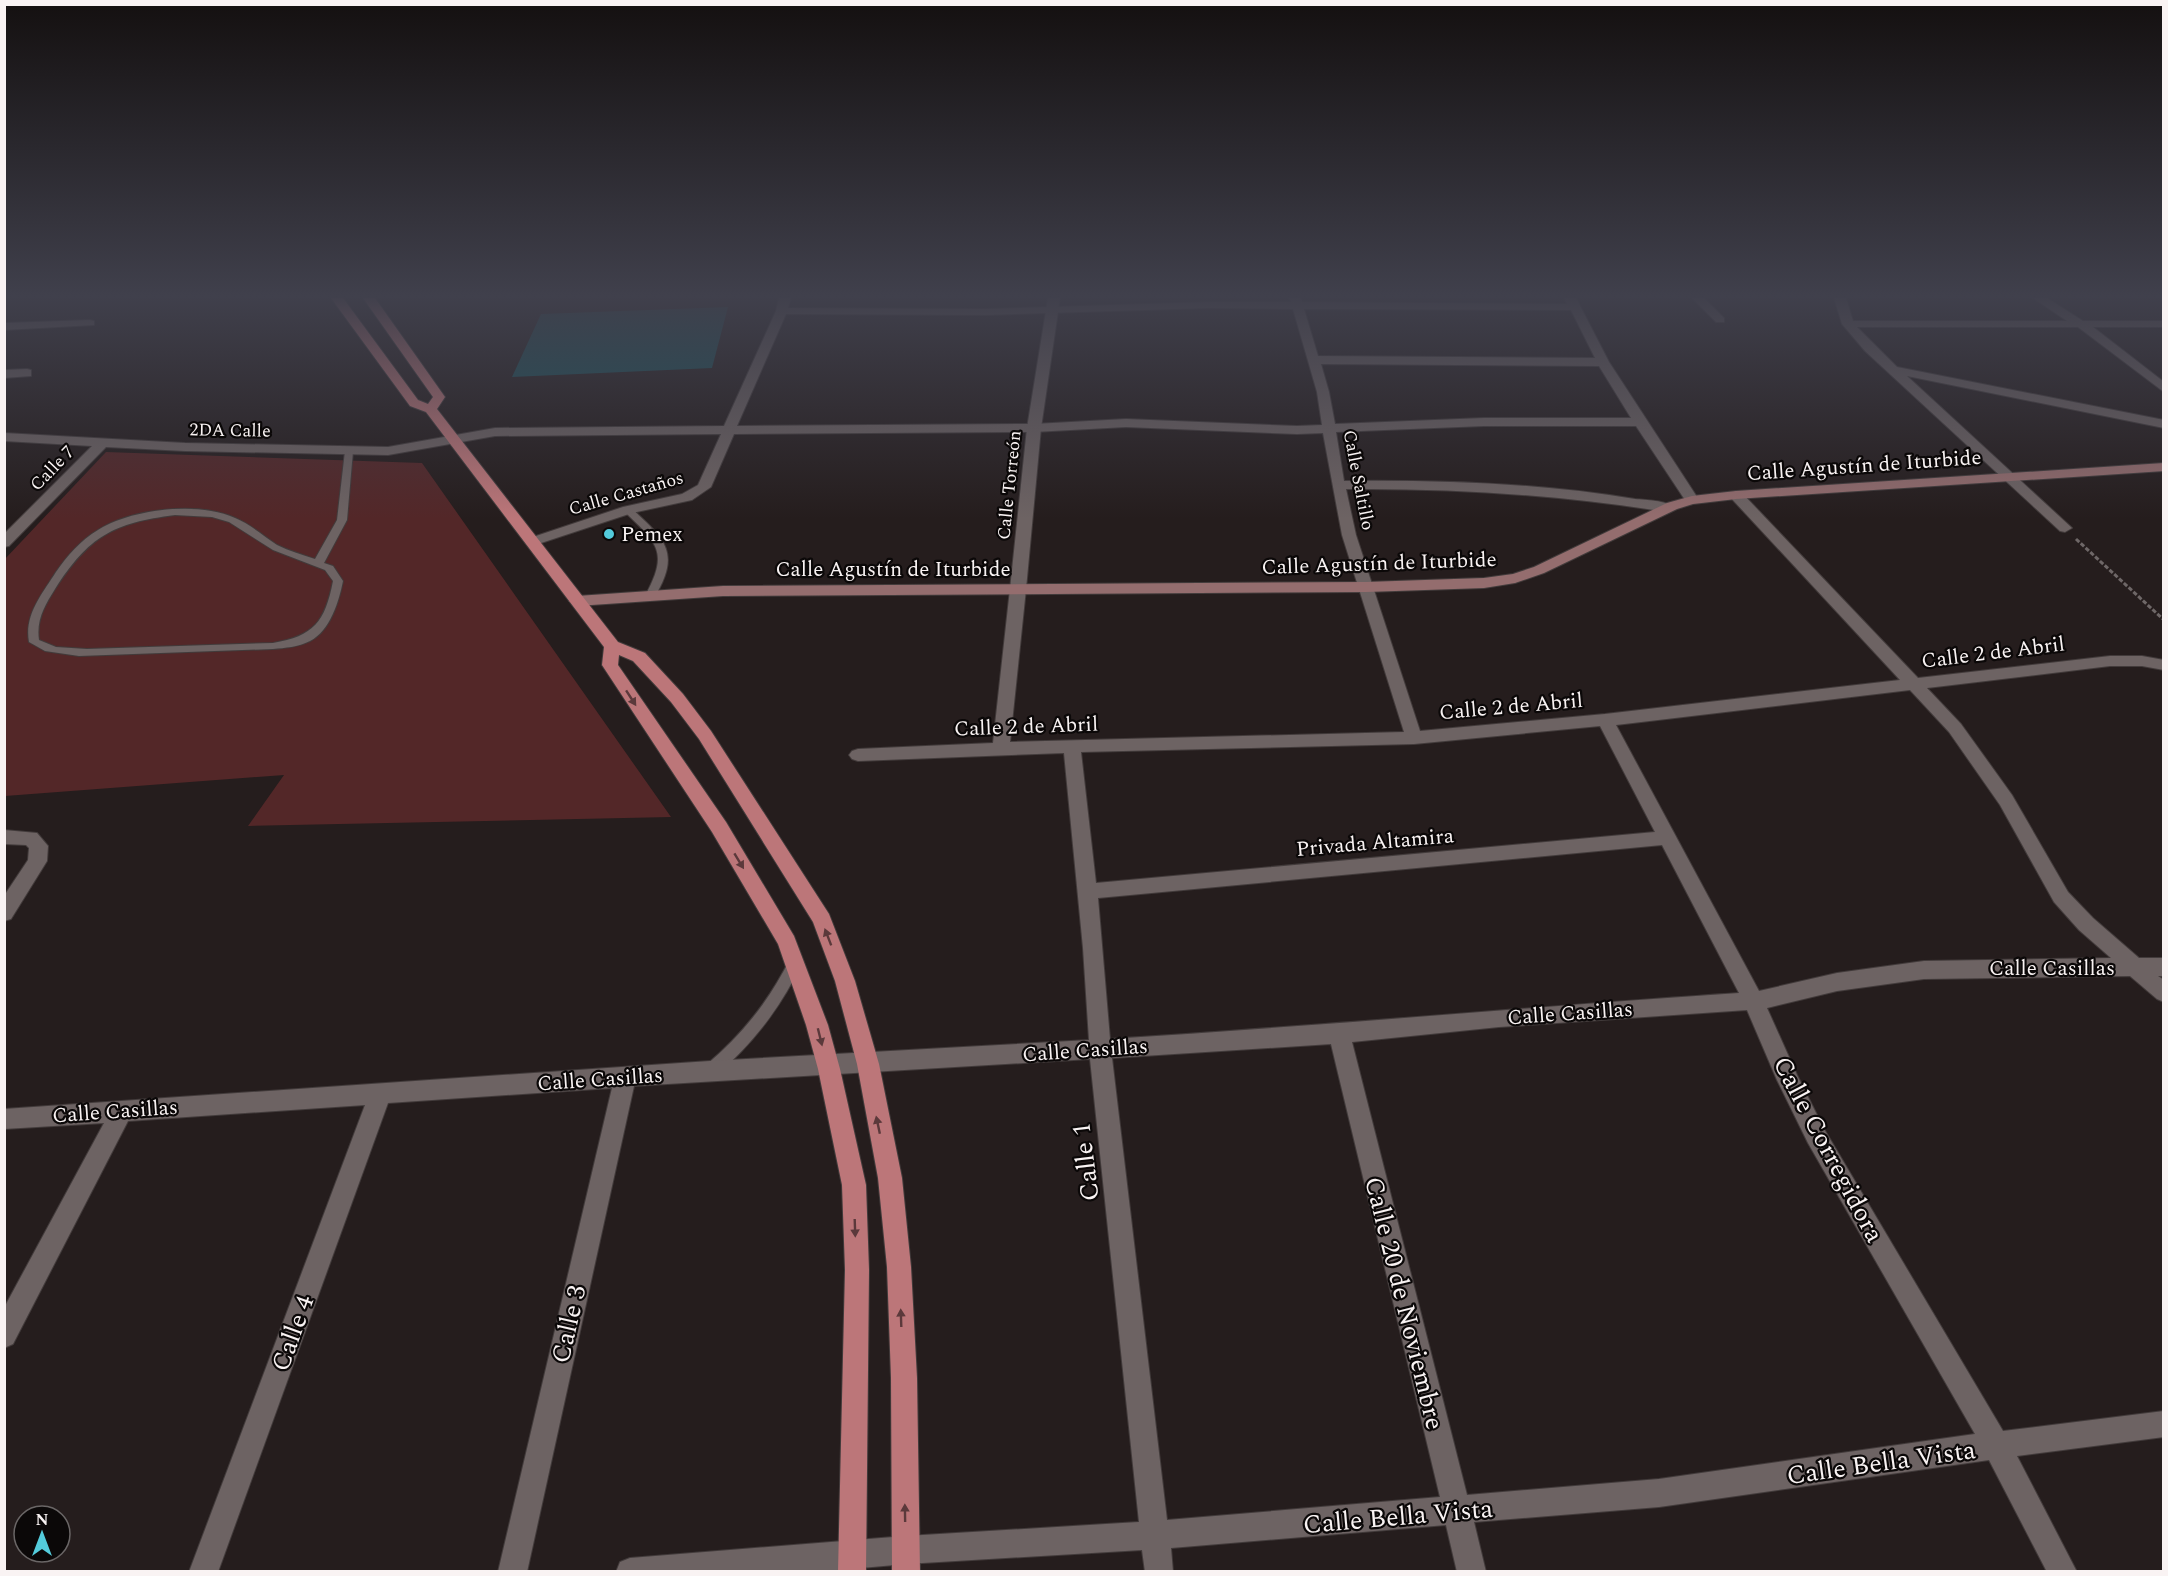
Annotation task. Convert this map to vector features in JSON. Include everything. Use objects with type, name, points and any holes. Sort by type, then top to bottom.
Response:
[{"type":"main road","points":[[391,372],[414,403],[431,410],[612,646],[639,657],[677,698],[756,811],[822,920],[845,981],[867,1064],[890,1178],[899,1267],[904,1378],[906,1561]]},
{"type":"main road","points":[[421,372],[439,397],[431,410]]},
{"type":"main road","name":"Calle Agustín de Iturbide","points":[[577,601],[723,591],[1366,587],[1484,583],[1515,578],[1564,559],[1667,508],[1692,500],[1736,495],[2163,467]]},
{"type":"main road","points":[[612,646],[610,665],[719,827],[787,942],[817,1025],[838,1104],[854,1185],[857,1270],[852,1562]]},
{"type":"street","points":[[4,374],[27,372]]},
{"type":"street","name":"Calle Castaños","points":[[532,542],[628,510],[696,493],[704,487],[754,372]]},
{"type":"street","name":"Calle Torreón","points":[[1002,749],[1034,428],[1043,372]]},
{"type":"street","name":"Calle Saltillo","points":[[1316,372],[1323,392],[1338,485],[1349,534],[1414,738]]},
{"type":"street","points":[[1609,372],[1692,500]]},
{"type":"street","points":[[1895,372],[2065,528]]},
{"type":"street","points":[[1901,372],[2163,424]]},
{"type":"street","points":[[2142,372],[2163,388]]},
{"type":"street","name":"2DA Calle","points":[[4,437],[101,444],[388,451],[495,432],[1034,428],[1126,423],[1268,429],[1502,422],[1640,422]]},
{"type":"street","name":"Calle 7","points":[[4,543],[101,444]]},
{"type":"street","points":[[1338,485],[1423,483],[1528,490],[1667,508]]},
{"type":"street","points":[[1736,495],[1955,728],[2006,800],[2061,897],[2086,924],[2163,993]]},
{"type":"street","name":"Calle 2 de Abril","points":[[858,755],[1072,746],[1414,738],[1605,720],[2110,661],[2142,661],[2163,666]]},
{"type":"street","name":"Calle Corregidora","points":[[1605,720],[1754,1001],[1788,1080],[1816,1136],[1996,1445],[2063,1572]]},
{"type":"street","name":"Calle 1","points":[[1072,746],[1088,891],[1100,1049],[1160,1572]]},
{"type":"street","points":[[4,837],[30,838],[39,846],[37,861],[4,913]]},
{"type":"street","name":"Privada Altamira","points":[[1088,891],[1666,838]]},
{"type":"street","name":"Calle Casillas","points":[[4,1119],[710,1071],[826,1064],[867,1064],[1339,1034],[1499,1018],[1754,1001],[1837,982],[1924,970],[2060,966],[2163,967]]},
{"type":"street","name":"Calle 20 de Noviembre","points":[[1339,1034],[1472,1572]]},
{"type":"street","name":"Calle 3","points":[[512,1572],[625,1078]]},
{"type":"street","name":"Calle 4","points":[[203,1572],[380,1094]]},
{"type":"street","points":[[4,1335],[122,1110]]},
{"type":"street","name":"Calle Bella Vista","points":[[630,1572],[906,1561],[1156,1535],[1457,1512],[1659,1492],[2163,1424]]},
{"type":"lane","points":[[319,562],[342,520],[349,451]]},
{"type":"lane","points":[[628,510],[656,537],[665,552],[659,582],[650,596]]},
{"type":"lane","points":[[176,512],[213,514],[232,520],[293,555],[319,562],[329,568],[338,581],[336,594],[318,628],[309,637],[294,643],[273,646],[69,653],[47,649],[34,642],[31,629],[36,612],[77,552],[93,536],[140,516],[176,512]]},
{"type":"lane","points":[[710,1071],[734,1053],[753,1031],[779,995],[796,962]]},
{"type":"path","points":[[2065,528],[2163,620]]},
{"type":"shaded area","points":[[106,452],[422,463],[671,817],[248,826],[284,775],[5,796],[4,560]]},
{"type":"building","points":[[515,372],[633,372],[512,377]]},
{"type":"place","name":"Pemex","points":[[609,534]]}]
